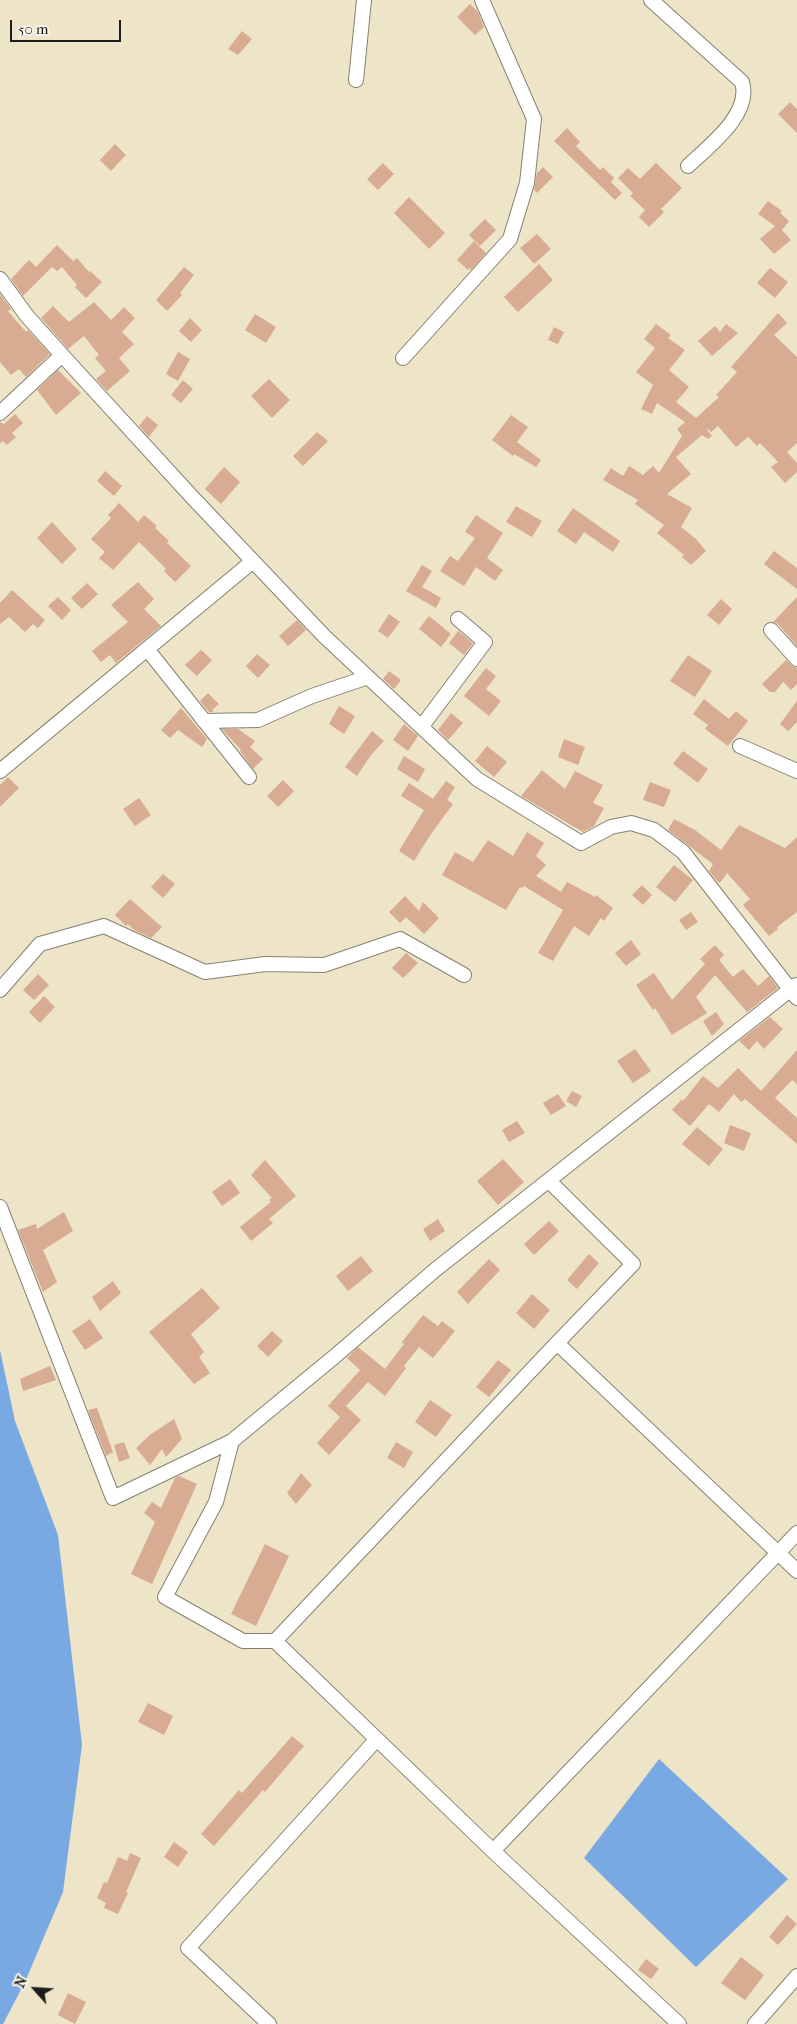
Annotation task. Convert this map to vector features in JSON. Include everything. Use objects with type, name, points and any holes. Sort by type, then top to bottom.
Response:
[{"type":"street","points":[[356,80],[364,0]]},
{"type":"street","points":[[403,358],[510,239],[527,183],[534,119],[482,0]]},
{"type":"street","points":[[651,0],[742,82],[745,91],[739,110],[730,124],[688,166]]},
{"type":"street","points":[[0,279],[27,316],[62,355],[324,636],[477,779],[581,843],[612,827],[631,823],[654,830],[683,852],[795,991],[435,1270],[232,1441],[113,1498],[0,1206]]},
{"type":"street","points":[[0,414],[62,355]]},
{"type":"street","points":[[0,771],[253,561]]},
{"type":"street","points":[[422,726],[485,642],[458,619]]},
{"type":"street","points":[[771,630],[797,659]]},
{"type":"street","points":[[148,649],[248,777]]},
{"type":"street","points":[[204,721],[258,720],[312,696],[368,676]]},
{"type":"street","points":[[740,746],[797,771]]},
{"type":"street","points":[[0,990],[40,944],[104,926],[205,972],[265,964],[324,965],[400,939],[464,975]]},
{"type":"street","points":[[275,1641],[633,1264],[549,1181]]},
{"type":"street","points":[[557,1344],[797,1571]]},
{"type":"street","points":[[232,1441],[216,1502],[165,1597],[243,1641],[275,1641],[493,1851],[679,2024]]},
{"type":"street","points":[[493,1851],[797,1533]]},
{"type":"street","points":[[269,2024],[188,1948],[376,1740]]},
{"type":"street","points":[[755,2024],[797,1976]]},
{"type":"water","points":[[0,1350],[15,1421],[58,1535],[82,1745],[63,1892],[25,1982],[3,2024],[0,2024]]},
{"type":"water","points":[[659,1759],[788,1879],[696,1967],[584,1858]]},
{"type":"building","points":[[470,4],[478,12],[484,27],[475,35],[457,17]]},
{"type":"building","points":[[242,31],[252,39],[238,55],[228,49]]},
{"type":"building","points":[[790,102],[797,109],[797,133],[778,114]]},
{"type":"building","points":[[567,128],[580,142],[576,146],[600,170],[603,167],[614,178],[611,182],[622,193],[615,200],[554,141]]},
{"type":"building","points":[[115,144],[126,155],[111,171],[100,160]]},
{"type":"building","points":[[383,163],[394,174],[378,190],[367,179]]},
{"type":"building","points":[[656,163],[682,188],[661,209],[664,212],[649,227],[639,217],[645,210],[630,196],[633,193],[618,178],[628,168],[640,179]]},
{"type":"building","points":[[543,167],[553,177],[537,193],[534,190],[537,173]]},
{"type":"building","points":[[409,197],[445,233],[429,249],[394,213]]},
{"type":"building","points":[[768,201],[782,211],[780,213],[789,221],[782,230],[791,240],[774,254],[760,239],[775,226],[758,214]]},
{"type":"building","points":[[485,219],[496,230],[480,246],[469,235]]},
{"type":"building","points":[[537,234],[551,249],[534,264],[520,248]]},
{"type":"building","points":[[474,241],[486,253],[471,270],[470,268],[468,270],[457,260]]},
{"type":"building","points":[[57,245],[73,261],[77,258],[89,272],[102,282],[86,298],[75,287],[77,285],[62,267],[57,271],[52,267],[23,296],[11,279],[29,260],[36,267]]},
{"type":"building","points":[[539,264],[553,280],[518,312],[504,297]]},
{"type":"building","points":[[184,267],[194,275],[180,293],[182,295],[167,311],[156,300]]},
{"type":"building","points":[[770,268],[788,282],[775,298],[757,283]]},
{"type":"building","points":[[0,294],[11,309],[8,311],[26,332],[28,330],[50,354],[26,377],[19,369],[11,375],[0,362]]},
{"type":"building","points":[[94,302],[111,320],[124,307],[135,318],[122,332],[134,344],[119,358],[130,371],[107,391],[96,379],[106,371],[95,358],[99,355],[84,336],[68,349],[41,318],[53,306],[69,322]]},
{"type":"building","points":[[778,313],[787,323],[774,335],[797,357],[797,443],[787,452],[797,463],[797,472],[785,483],[771,467],[778,462],[760,443],[757,446],[748,437],[736,447],[718,426],[711,432],[707,430],[712,436],[708,439],[702,435],[676,457],[691,474],[667,494],[692,508],[681,527],[696,539],[706,551],[691,565],[682,557],[684,555],[657,533],[664,525],[635,504],[638,500],[603,480],[611,468],[623,476],[629,466],[643,475],[653,466],[659,473],[682,436],[677,429],[685,422],[657,403],[652,414],[641,409],[653,385],[636,372],[655,348],[644,339],[656,324],[671,335],[668,338],[685,350],[669,370],[689,387],[676,402],[696,418],[719,397],[716,395],[737,372],[731,367]]},
{"type":"building","points":[[255,314],[276,327],[266,343],[245,330]]},
{"type":"building","points":[[190,318],[202,330],[191,342],[179,331]]},
{"type":"building","points":[[726,324],[738,333],[712,356],[698,341],[715,326],[720,332]]},
{"type":"building","points":[[554,327],[564,332],[558,344],[548,340]]},
{"type":"building","points":[[178,352],[190,359],[178,381],[166,374]]},
{"type":"building","points":[[58,370],[81,393],[56,415],[37,390]]},
{"type":"building","points":[[269,379],[290,400],[272,418],[251,396]]},
{"type":"building","points":[[183,380],[193,389],[181,403],[171,395]]},
{"type":"building","points":[[15,414],[23,423],[12,433],[16,437],[7,445],[3,441],[0,443],[0,422],[4,424]]},
{"type":"building","points":[[511,415],[528,427],[517,442],[541,460],[536,467],[514,454],[513,456],[492,440]]},
{"type":"building","points":[[147,416],[158,425],[149,437],[139,426]]},
{"type":"building","points":[[317,432],[328,441],[303,466],[293,456]]},
{"type":"building","points":[[224,467],[240,482],[221,504],[205,489]]},
{"type":"building","points":[[105,471],[122,486],[114,496],[97,481]]},
{"type":"building","points":[[119,503],[138,522],[144,515],[157,526],[155,528],[169,541],[167,543],[191,566],[175,582],[164,571],[166,569],[139,542],[113,570],[99,558],[105,552],[91,539],[111,518],[108,515]]},
{"type":"building","points":[[516,506],[542,521],[532,537],[506,522]]},
{"type":"building","points":[[573,508],[620,541],[613,552],[584,532],[576,544],[557,531]]},
{"type":"building","points":[[476,515],[503,533],[487,558],[503,570],[495,581],[476,567],[464,586],[440,571],[450,556],[458,561],[475,538],[465,532]]},
{"type":"building","points":[[52,522],[77,549],[62,564],[37,538]]},
{"type":"building","points":[[774,551],[797,568],[797,589],[764,564]]},
{"type":"building","points":[[422,565],[432,571],[422,587],[441,598],[436,608],[406,591]]},
{"type":"building","points":[[138,582],[154,599],[144,609],[161,626],[116,663],[110,655],[101,662],[92,651],[128,622],[111,605]]},
{"type":"building","points":[[87,583],[98,594],[82,609],[71,598]]},
{"type":"building","points":[[12,590],[45,620],[38,628],[33,624],[25,632],[9,617],[0,624],[0,603]]},
{"type":"building","points":[[58,597],[71,610],[62,620],[48,606]]},
{"type":"building","points":[[797,597],[797,646],[778,624],[773,622]]},
{"type":"building","points":[[721,599],[732,609],[719,625],[707,615]]},
{"type":"building","points":[[389,614],[400,622],[388,638],[378,631]]},
{"type":"building","points":[[429,616],[451,634],[441,647],[419,629]]},
{"type":"building","points":[[297,620],[306,630],[288,646],[279,636]]},
{"type":"building","points":[[458,631],[473,643],[464,655],[449,643]]},
{"type":"building","points":[[201,650],[212,660],[197,676],[185,665]]},
{"type":"building","points":[[257,654],[270,665],[258,678],[246,666]]},
{"type":"building","points":[[688,655],[712,671],[695,697],[670,681]]},
{"type":"building","points":[[786,660],[797,668],[797,684],[791,690],[783,682],[775,692],[770,692],[762,684]]},
{"type":"building","points":[[486,668],[496,676],[486,689],[501,701],[489,716],[464,696]]},
{"type":"building","points":[[389,671],[401,680],[394,689],[383,679]]},
{"type":"building","points":[[208,693],[219,704],[212,710],[214,712],[209,712],[200,701]]},
{"type":"building","points":[[704,699],[729,719],[736,711],[748,721],[728,746],[705,729],[708,725],[693,714]]},
{"type":"building","points":[[797,701],[797,722],[788,731],[780,724]]},
{"type":"building","points":[[339,706],[355,716],[344,734],[329,724]]},
{"type":"building","points":[[181,708],[207,739],[202,747],[178,730],[170,738],[161,730]]},
{"type":"building","points":[[451,713],[463,723],[448,740],[438,730]]},
{"type":"building","points":[[404,724],[418,736],[408,751],[393,740]]},
{"type":"building","points":[[222,729],[238,729],[255,741],[250,747],[263,759],[253,769],[241,750]]},
{"type":"building","points":[[372,731],[384,741],[371,755],[357,776],[345,767]]},
{"type":"building","points":[[564,739],[585,747],[578,765],[558,757]]},
{"type":"building","points":[[487,746],[507,762],[494,777],[475,761]]},
{"type":"building","points":[[683,751],[708,769],[698,783],[673,764]]},
{"type":"building","points":[[404,756],[425,769],[418,782],[397,769]]},
{"type":"building","points":[[542,770],[565,789],[575,771],[603,785],[593,803],[604,808],[594,826],[583,832],[521,796]]},
{"type":"building","points":[[8,777],[19,788],[0,807],[0,785]]},
{"type":"building","points":[[283,780],[294,791],[278,807],[267,796]]},
{"type":"building","points":[[446,781],[455,787],[447,800],[453,804],[414,861],[399,851],[424,810],[401,796],[409,783],[433,799]]},
{"type":"building","points":[[650,782],[671,790],[664,807],[643,800]]},
{"type":"building","points":[[139,798],[151,815],[135,826],[123,809]]},
{"type":"building","points":[[674,819],[695,830],[721,850],[739,825],[785,848],[797,837],[797,912],[777,927],[778,929],[769,936],[743,905],[750,899],[727,873],[720,883],[717,881],[709,871],[713,864],[668,830]]},
{"type":"building","points":[[527,832],[544,843],[536,856],[546,865],[536,876],[561,892],[567,882],[595,897],[596,895],[613,908],[604,921],[601,918],[589,936],[574,926],[553,961],[538,953],[563,910],[524,886],[520,887],[506,910],[442,875],[455,852],[473,862],[488,840],[513,856]]},
{"type":"building","points":[[674,865],[693,880],[675,902],[656,887]]},
{"type":"building","points":[[163,874],[175,884],[163,898],[151,887]]},
{"type":"building","points":[[642,885],[652,895],[643,905],[632,895]]},
{"type":"building","points":[[405,896],[419,911],[423,902],[439,918],[424,934],[406,917],[400,923],[389,912]]},
{"type":"building","points":[[130,899],[162,927],[151,938],[134,930],[128,924],[126,926],[115,915]]},
{"type":"building","points":[[691,912],[698,922],[686,930],[679,920]]},
{"type":"building","points":[[631,940],[641,954],[626,966],[615,953]]},
{"type":"building","points":[[715,945],[724,955],[719,960],[733,977],[743,969],[758,986],[769,976],[778,988],[747,1012],[715,975],[696,997],[707,1013],[672,1035],[655,1008],[653,1010],[636,985],[654,973],[672,1000],[705,964],[700,959]]},
{"type":"building","points":[[406,953],[418,963],[403,978],[392,968]]},
{"type":"building","points":[[38,974],[49,985],[34,1000],[23,990]]},
{"type":"building","points":[[44,996],[55,1007],[40,1023],[29,1012]]},
{"type":"building","points":[[716,1012],[724,1024],[712,1036],[703,1021]]},
{"type":"building","points":[[770,1017],[783,1029],[764,1049],[757,1041],[749,1050],[739,1041]]},
{"type":"building","points":[[635,1049],[651,1071],[633,1083],[617,1061]]},
{"type":"building","points":[[797,1050],[797,1084],[792,1080],[775,1098],[797,1118],[797,1144],[745,1099],[741,1102],[734,1094],[719,1112],[709,1104],[690,1126],[672,1110],[682,1099],[683,1101],[703,1076],[718,1088],[738,1068],[761,1091]]},
{"type":"building","points":[[572,1091],[582,1096],[576,1107],[566,1101]]},
{"type":"building","points":[[558,1094],[566,1106],[551,1115],[543,1103]]},
{"type":"building","points":[[517,1121],[525,1133],[509,1142],[502,1130]]},
{"type":"building","points":[[730,1125],[751,1133],[744,1151],[724,1143]]},
{"type":"building","points":[[697,1127],[723,1149],[709,1166],[682,1144]]},
{"type":"building","points":[[503,1159],[524,1182],[498,1205],[477,1181]]},
{"type":"building","points":[[265,1160],[296,1196],[269,1219],[273,1223],[251,1241],[240,1227],[271,1202],[269,1200],[272,1198],[251,1175]]},
{"type":"building","points":[[230,1179],[240,1193],[222,1206],[212,1192]]},
{"type":"building","points":[[64,1212],[73,1231],[43,1250],[57,1282],[43,1292],[18,1230],[36,1224],[37,1229]]},
{"type":"building","points":[[438,1219],[445,1231],[430,1241],[423,1229]]},
{"type":"building","points":[[549,1221],[559,1231],[534,1255],[524,1244]]},
{"type":"building","points":[[589,1254],[599,1263],[577,1289],[567,1280]]},
{"type":"building","points":[[361,1256],[373,1271],[348,1291],[336,1276]]},
{"type":"building","points":[[489,1259],[500,1270],[468,1304],[457,1292]]},
{"type":"building","points":[[113,1281],[121,1293],[100,1311],[92,1297]]},
{"type":"building","points":[[202,1288],[220,1308],[191,1334],[204,1352],[199,1357],[210,1373],[194,1384],[149,1332]]},
{"type":"building","points":[[532,1294],[550,1310],[534,1329],[516,1313]]},
{"type":"building","points":[[423,1315],[438,1326],[442,1321],[455,1331],[433,1358],[419,1347],[385,1396],[368,1382],[346,1406],[361,1420],[329,1455],[317,1443],[340,1417],[328,1406],[360,1370],[347,1358],[358,1347],[385,1369],[404,1344],[402,1342]]},
{"type":"building","points":[[90,1319],[103,1338],[85,1350],[72,1331]]},
{"type":"building","points":[[272,1331],[283,1341],[268,1357],[257,1346]]},
{"type":"building","points":[[498,1360],[511,1370],[489,1397],[476,1387]]},
{"type":"building","points":[[50,1366],[56,1380],[23,1391],[20,1379]]},
{"type":"building","points":[[430,1400],[452,1415],[436,1437],[415,1422]]},
{"type":"building","points":[[97,1408],[113,1452],[106,1456],[88,1410]]},
{"type":"building","points":[[174,1419],[182,1439],[166,1457],[162,1449],[150,1465],[136,1448],[151,1434]]},
{"type":"building","points":[[124,1442],[130,1458],[119,1462],[114,1445]]},
{"type":"building","points":[[396,1442],[413,1452],[404,1468],[387,1458]]},
{"type":"building","points":[[301,1473],[312,1485],[296,1504],[287,1493]]},
{"type":"building","points":[[179,1476],[197,1484],[152,1584],[131,1574],[155,1522],[144,1513],[152,1502],[161,1508],[175,1478]]},
{"type":"building","points":[[265,1544],[289,1556],[256,1626],[231,1614]]},
{"type":"building","points":[[148,1703],[173,1716],[164,1735],[138,1722]]},
{"type":"building","points":[[292,1736],[304,1746],[265,1792],[263,1790],[214,1846],[201,1834],[239,1790],[242,1793]]},
{"type":"building","points":[[174,1842],[188,1852],[178,1867],[164,1857]]},
{"type":"building","points":[[130,1853],[141,1858],[118,1914],[104,1908],[106,1903],[97,1898],[104,1882],[107,1883],[118,1857],[127,1861]]},
{"type":"building","points":[[787,1915],[797,1924],[778,1945],[769,1937]]},
{"type":"building","points":[[741,1957],[764,1975],[745,2000],[721,1983]]},
{"type":"building","points":[[646,1959],[659,1969],[651,1979],[638,1970]]},
{"type":"building","points":[[68,1993],[86,2002],[75,2024],[58,2015]]}]
